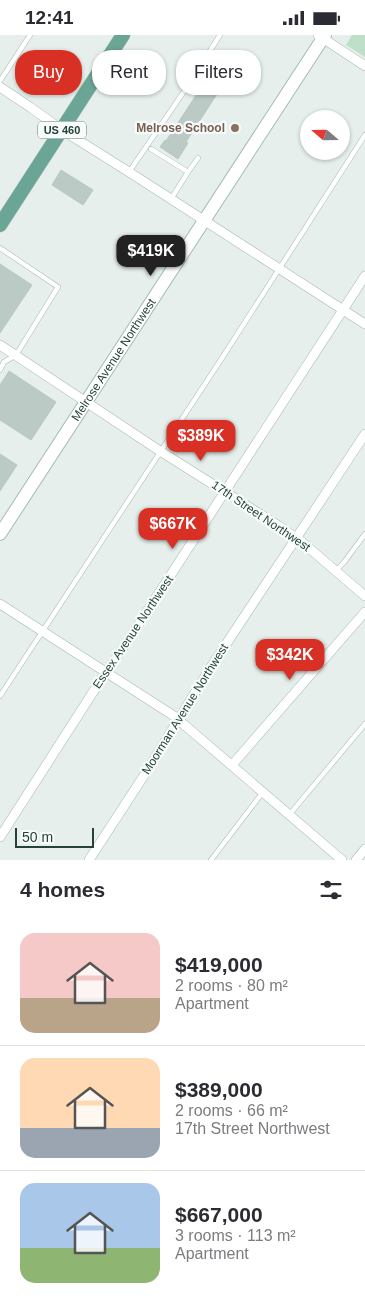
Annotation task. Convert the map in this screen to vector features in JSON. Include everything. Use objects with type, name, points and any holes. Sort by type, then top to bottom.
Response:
[{"type":"main road","name":"US 460","points":[[0,225],[124,35]]},
{"type":"street","points":[[322,36],[365,67]]},
{"type":"street","name":"Melrose Avenue Northwest","points":[[0,534],[322,36]]},
{"type":"street","points":[[0,87],[62,130],[365,324]]},
{"type":"street","name":"Essex Avenue Northwest","points":[[0,837],[365,276]]},
{"type":"street","name":"17th Street Northwest","points":[[0,345],[296,538],[365,596]]},
{"type":"street","name":"Moorman Avenue Northwest","points":[[88,860],[143,777],[209,670],[365,434]]},
{"type":"street","points":[[0,604],[178,720],[342,860]]},
{"type":"street","points":[[232,765],[365,612]]},
{"type":"street","points":[[356,860],[365,849]]},
{"type":"lane","points":[[0,81],[30,35]]},
{"type":"lane","points":[[129,172],[220,35]]},
{"type":"lane","points":[[0,696],[222,358],[365,135]]},
{"type":"lane","points":[[152,149],[188,172]]},
{"type":"lane","points":[[171,199],[198,157]]},
{"type":"lane","points":[[0,248],[58,287],[16,355],[4,362],[0,370]]},
{"type":"lane","points":[[336,571],[365,534]]},
{"type":"lane","points":[[289,815],[365,724]]},
{"type":"lane","points":[[211,860],[263,792]]},
{"type":"green space","points":[[352,35],[365,35],[365,57],[346,45]]},
{"type":"building","points":[[196,95],[216,95],[186,142],[188,143],[178,159],[160,147]]},
{"type":"building","points":[[61,170],[93,190],[83,205],[52,185]]},
{"type":"building","points":[[0,264],[32,285],[0,333]]},
{"type":"building","points":[[9,371],[56,402],[31,440],[0,420],[0,385]]},
{"type":"building","points":[[0,454],[17,465],[0,491]]},
{"type":"place","name":"Melrose School","points":[[235,128]]}]
